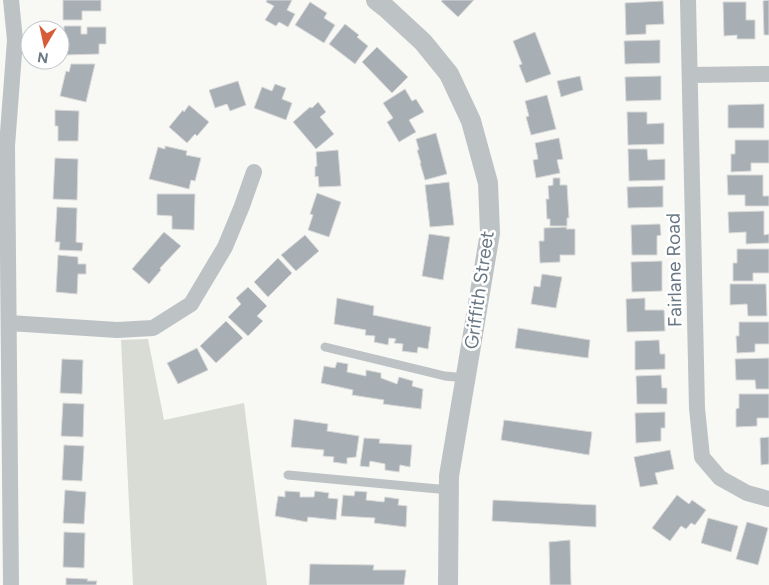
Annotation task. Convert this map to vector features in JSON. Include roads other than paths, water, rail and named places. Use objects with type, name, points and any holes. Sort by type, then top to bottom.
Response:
[{"type":"street","points":[[11,0],[15,40],[4,146],[9,323],[11,585]]},
{"type":"street","name":"Fairlane Road","points":[[688,0],[697,408],[702,457],[720,478],[747,494],[769,499]]},
{"type":"street","name":"Griffith Street","points":[[384,2],[423,42],[450,74],[471,121],[488,183],[490,233],[449,476],[448,585]]},
{"type":"street","points":[[690,76],[769,74]]},
{"type":"street","points":[[9,323],[117,330],[153,328],[191,304],[225,247],[254,172]]},
{"type":"lane","points":[[324,347],[445,376],[466,378]]},
{"type":"lane","points":[[288,474],[449,490]]}]
